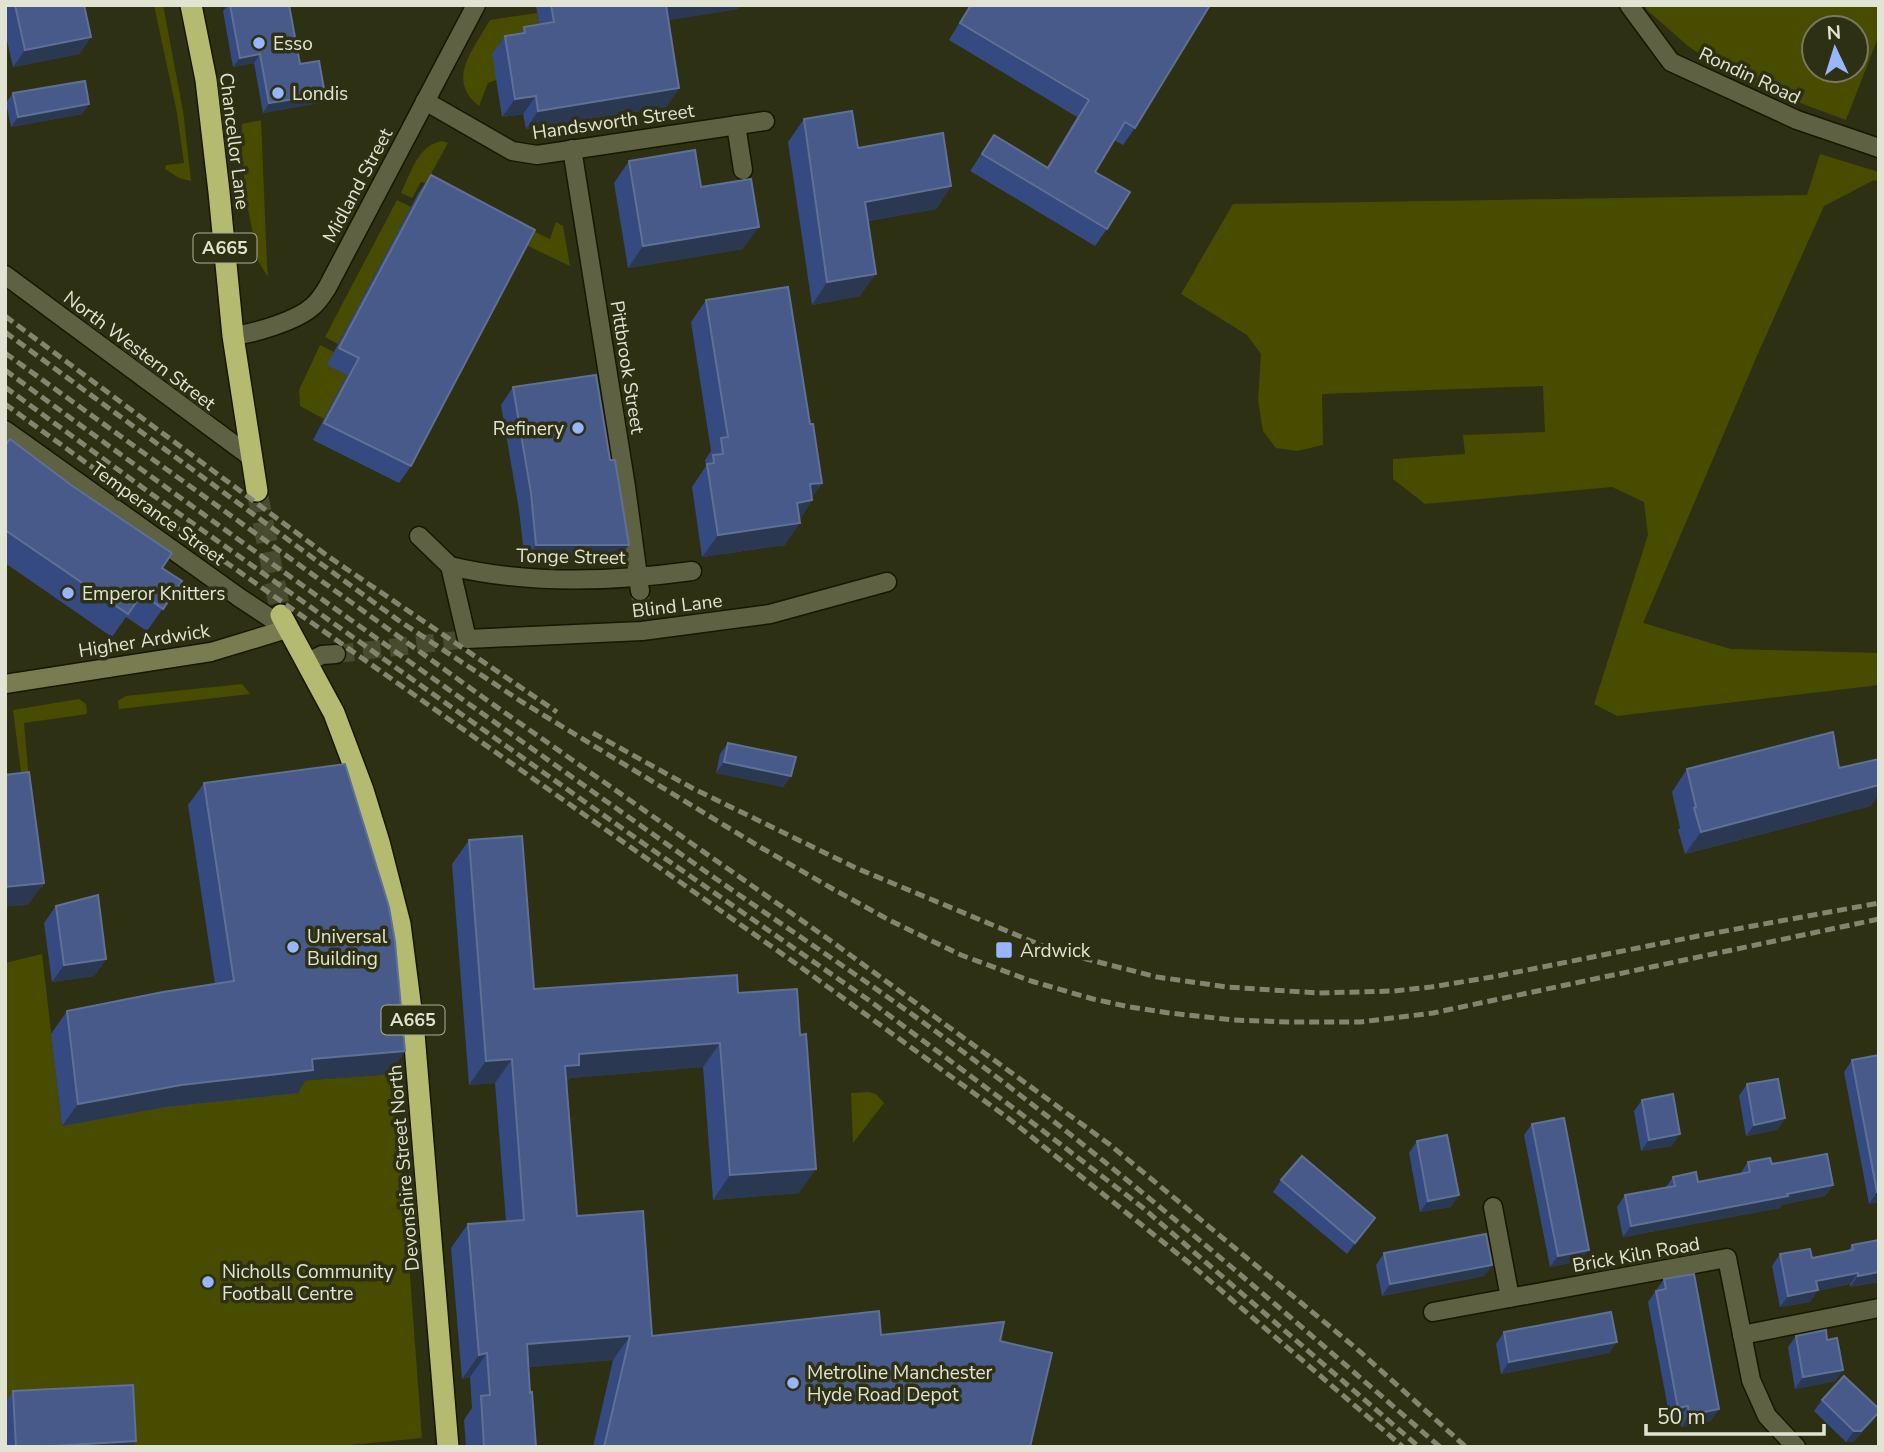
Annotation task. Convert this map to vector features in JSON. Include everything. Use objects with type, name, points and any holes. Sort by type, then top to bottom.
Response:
[{"type":"highway","name":"Chancellor Lane","points":[[191,5],[206,80],[233,336],[257,491]]},
{"type":"highway","name":"Devonshire Street North","points":[[284,622],[334,713],[363,790],[400,924],[414,1033],[448,1447]]},
{"type":"street","name":"Midland Street","points":[[233,336],[255,333],[313,307],[327,288],[475,5]]},
{"type":"street","name":"Rondin Road","points":[[1629,5],[1671,62],[1797,120],[1879,148]]},
{"type":"street","name":"Handsworth Street","points":[[425,101],[512,151],[537,155],[765,121]]},
{"type":"street","points":[[736,125],[743,170]]},
{"type":"street","name":"Pittbrook Street","points":[[572,149],[640,584]]},
{"type":"street","name":"North Western Street","points":[[5,275],[251,457]]},
{"type":"street","name":"Temperance Street","points":[[5,430],[240,598],[284,622]]},
{"type":"street","points":[[419,536],[450,566]]},
{"type":"street","name":"Tonge Street","points":[[450,566],[526,578],[614,580],[640,584],[692,571]]},
{"type":"street","name":"Blind Lane","points":[[450,566],[467,639],[770,614],[887,582]]},
{"type":"street","name":"Higher Ardwick","points":[[5,684],[211,652],[284,622]]},
{"type":"street","points":[[306,663],[322,655],[336,654]]},
{"type":"street","points":[[1493,1207],[1510,1298]]},
{"type":"street","name":"Brick Kiln Road","points":[[1433,1312],[1727,1258],[1751,1380],[1768,1416],[1796,1447]]},
{"type":"street","points":[[1742,1335],[1879,1308]]},
{"type":"shaded area","points":[[154,5],[163,5],[183,111],[191,181],[179,178],[165,169],[166,165],[184,163],[177,113]]},
{"type":"shaded area","points":[[1645,5],[1879,5],[1879,35],[1870,58],[1870,14],[1800,14],[1800,84],[1860,84],[1846,120],[1736,79],[1688,46],[1647,10]]},
{"type":"shaded area","points":[[537,13],[541,40],[496,80],[488,83],[479,106],[469,96],[463,75],[471,53],[490,20]]},
{"type":"shaded area","points":[[261,120],[268,277],[258,261],[242,160],[242,124]]},
{"type":"shaded area","points":[[442,141],[448,143],[426,183],[421,182],[412,198],[401,193],[421,154]]},
{"type":"shaded area","points":[[1820,154],[1879,172],[1879,182],[1874,180],[1824,206],[1643,623],[1731,649],[1879,653],[1879,685],[1617,716],[1594,704],[1648,535],[1644,502],[1612,487],[1425,504],[1393,479],[1393,459],[1465,454],[1463,435],[1545,432],[1543,386],[1322,394],[1323,445],[1297,451],[1276,448],[1263,431],[1258,400],[1261,354],[1247,335],[1181,294],[1233,204],[1807,195]]},
{"type":"shaded area","points":[[397,200],[411,207],[338,344],[325,337]]},
{"type":"shaded area","points":[[556,222],[563,226],[570,266],[528,246],[535,232],[550,239]]},
{"type":"shaded area","points":[[320,345],[334,352],[347,375],[324,419],[300,406],[299,390]]},
{"type":"shaded area","points":[[242,684],[250,694],[119,709],[118,701],[126,696]]},
{"type":"shaded area","points":[[79,699],[86,704],[87,714],[24,723],[43,887],[36,888],[13,710]]},
{"type":"shaded area","name":"Nicholls Community Football Centre","points":[[42,954],[62,1126],[297,1081],[395,1074],[422,1438],[329,1447],[5,1447],[5,963]]},
{"type":"shaded area","points":[[851,1093],[876,1094],[884,1103],[853,1143]]},
{"type":"building","points":[[15,5],[84,5],[91,37],[25,50]]},
{"type":"building","points":[[230,5],[289,5],[300,64],[319,61],[325,94],[269,103],[260,54],[240,58]]},
{"type":"building","points":[[551,5],[666,5],[679,88],[538,111],[536,96],[515,99],[505,36],[525,33],[524,27],[554,22]]},
{"type":"building","points":[[971,5],[1210,5],[1135,128],[1125,122],[1095,172],[1130,192],[1107,229],[982,154],[994,135],[1048,168],[1089,100],[960,23]]},
{"type":"building","points":[[85,81],[89,104],[18,117],[13,93]]},
{"type":"building","points":[[852,111],[858,148],[943,133],[951,186],[865,202],[876,274],[827,282],[804,119]]},
{"type":"building","points":[[695,150],[701,187],[751,179],[759,227],[643,246],[629,161]]},
{"type":"building","points":[[431,175],[535,230],[411,466],[324,423],[359,358],[339,348]]},
{"type":"building","points":[[788,287],[822,483],[810,484],[812,500],[797,503],[800,523],[718,535],[707,464],[714,463],[713,455],[723,454],[721,438],[728,437],[706,300]]},
{"type":"building","points":[[596,375],[610,460],[615,460],[629,545],[536,545],[531,493],[513,387]]},
{"type":"building","points":[[10,439],[71,485],[172,553],[162,568],[182,581],[163,609],[142,594],[128,614],[5,530],[5,446]]},
{"type":"building","points":[[1833,732],[1839,768],[1879,759],[1879,785],[1701,832],[1687,769]]},
{"type":"building","points":[[728,743],[796,757],[791,776],[724,762]]},
{"type":"building","name":"Universal Building","points":[[345,764],[389,907],[405,1051],[312,1059],[313,1070],[181,1085],[78,1104],[67,1011],[234,981],[204,783]]},
{"type":"building","points":[[29,772],[44,883],[5,887],[5,775]]},
{"type":"building","points":[[522,836],[534,989],[737,975],[738,993],[797,989],[800,1035],[806,1034],[816,1169],[730,1175],[720,1043],[579,1054],[579,1065],[565,1066],[577,1216],[643,1211],[652,1336],[879,1311],[881,1335],[1004,1322],[1000,1341],[1052,1353],[1030,1447],[604,1447],[630,1336],[527,1344],[536,1447],[484,1447],[481,1396],[490,1395],[487,1353],[479,1355],[468,1224],[524,1220],[512,1059],[486,1061],[469,840]]},
{"type":"building","points":[[98,895],[106,959],[64,965],[56,906]]},
{"type":"building","points":[[1879,1055],[1879,1192],[1877,1192],[1852,1060]]},
{"type":"building","points":[[1778,1079],[1785,1118],[1754,1125],[1747,1084]]},
{"type":"building","points":[[1673,1094],[1680,1134],[1649,1140],[1642,1100]]},
{"type":"building","points":[[1564,1118],[1589,1250],[1558,1256],[1532,1124]]},
{"type":"building","points":[[1447,1135],[1459,1195],[1428,1201],[1417,1141]]},
{"type":"building","points":[[1827,1154],[1833,1185],[1631,1226],[1625,1195],[1675,1186],[1673,1177],[1696,1172],[1698,1182],[1750,1172],[1748,1162],[1770,1158],[1772,1164]]},
{"type":"building","points":[[1302,1156],[1375,1218],[1355,1243],[1281,1180]]},
{"type":"building","points":[[1486,1234],[1492,1265],[1390,1284],[1384,1253]]},
{"type":"building","points":[[1879,1240],[1879,1272],[1816,1281],[1818,1290],[1788,1296],[1780,1254],[1810,1249],[1812,1258],[1853,1250],[1852,1245]]},
{"type":"building","points":[[1694,1274],[1719,1409],[1689,1415],[1688,1406],[1678,1408],[1656,1291],[1666,1289],[1664,1279]]},
{"type":"building","points":[[1611,1312],[1617,1342],[1509,1362],[1504,1332]]},
{"type":"building","points":[[1826,1330],[1827,1340],[1837,1338],[1843,1370],[1803,1377],[1796,1336]]},
{"type":"building","points":[[1844,1376],[1879,1409],[1861,1431],[1854,1431],[1822,1400]]},
{"type":"building","points":[[133,1385],[136,1441],[16,1447],[13,1391]]},
{"type":"tunnel","points":[[257,491],[281,615]]},
{"type":"tunnel","points":[[640,591],[642,619]]},
{"type":"tunnel","points":[[336,654],[467,639]]},
{"type":"railway","points":[[5,316],[329,557],[557,712]]},
{"type":"railway","points":[[5,332],[398,620],[522,702],[760,847],[889,920],[961,955],[1031,981],[1093,999],[1169,1013],[1234,1020],[1360,1022],[1433,1013],[1879,919]]},
{"type":"railway","points":[[5,353],[491,703],[831,941],[1109,1144],[1357,1349],[1466,1447]]},
{"type":"railway","points":[[5,370],[440,683],[886,996],[1010,1087],[1135,1187],[1440,1447]]},
{"type":"railway","points":[[5,387],[647,846],[870,1001],[1012,1107],[1142,1207],[1419,1447]]},
{"type":"railway","points":[[5,404],[795,963],[1008,1118],[1188,1262],[1403,1447]]},
{"type":"railway","points":[[593,733],[694,789],[856,868],[1055,951],[1157,977],[1227,987],[1318,993],[1431,987],[1879,903]]},
{"type":"place","name":"Esso","points":[[259,43]]},
{"type":"place","name":"Londis","points":[[278,93]]},
{"type":"place","name":"Refinery","points":[[578,428]]},
{"type":"place","name":"Emperor Knitters","points":[[68,593]]},
{"type":"place","name":"Universal Building","points":[[293,947]]},
{"type":"place","name":"Ardwick","points":[[1004,950]]},
{"type":"place","name":"Nicholls Community Football Centre","points":[[208,1282]]},
{"type":"place","name":"Metroline Manchester Hyde Road Depot","points":[[793,1383]]}]
